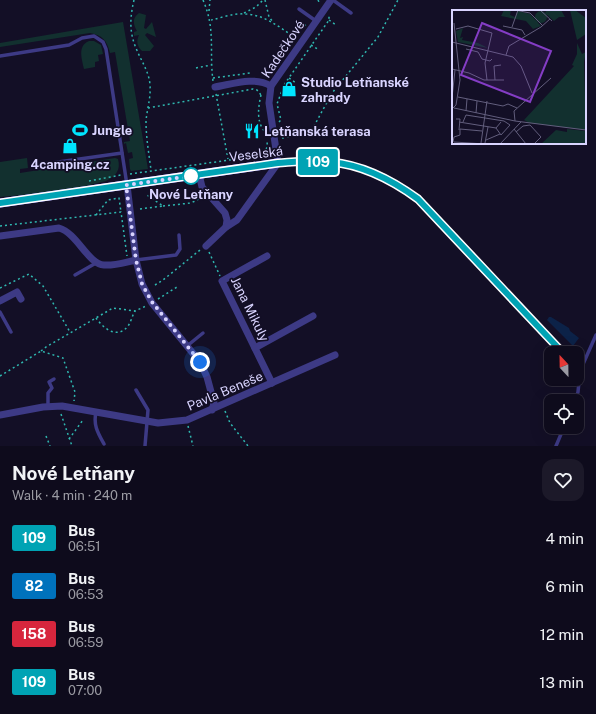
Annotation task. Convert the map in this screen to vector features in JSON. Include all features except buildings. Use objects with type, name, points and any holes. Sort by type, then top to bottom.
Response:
[{"type":"street","name":"Kadečkové","points":[[278,163],[270,103],[271,86],[315,20],[333,1]]},
{"type":"street","points":[[215,87],[252,81],[264,82],[271,86]]},
{"type":"street","points":[[206,246],[226,227],[237,220],[278,163]]},
{"type":"street","name":"Veselská","points":[[0,203],[278,163]]},
{"type":"street","points":[[199,174],[202,187],[225,213],[227,220],[226,227]]},
{"type":"street","points":[[126,185],[136,260],[142,284],[152,302],[200,362],[214,404],[212,410]]},
{"type":"street","points":[[0,236],[58,228],[65,230],[70,234],[97,262],[104,265],[136,260]]},
{"type":"street","points":[[222,281],[267,256]]},
{"type":"street","name":"Jana Mikuly","points":[[222,281],[272,384]]},
{"type":"street","points":[[0,301],[17,292],[21,299]]},
{"type":"street","points":[[255,348],[313,316]]},
{"type":"street","name":"Pavla Beneše","points":[[0,415],[62,406],[147,422],[172,423],[187,420],[212,410],[335,355]]},
{"type":"lane","points":[[333,1],[351,12]]},
{"type":"lane","points":[[299,9],[315,20]]},
{"type":"lane","points":[[0,56],[69,44],[82,38],[94,36],[103,42],[106,49],[126,185]]},
{"type":"lane","points":[[37,165],[122,153]]},
{"type":"lane","name":"Veselská","points":[[278,163],[332,162],[367,170],[397,184],[418,199],[556,346]]},
{"type":"lane","points":[[136,260],[176,255],[180,249],[179,235]]},
{"type":"lane","points":[[75,275],[97,262]]},
{"type":"lane","points":[[0,312],[12,332]]},
{"type":"lane","points":[[187,346],[203,333]]},
{"type":"lane","points":[[584,360],[596,335]]},
{"type":"lane","points":[[48,407],[48,393],[52,388],[49,382],[54,379]]},
{"type":"lane","points":[[136,390],[146,406],[148,413],[145,446]]},
{"type":"lane","points":[[96,412],[94,420],[95,428],[104,444]]},
{"type":"lane","points":[[556,446],[561,434]]},
{"type":"path","points":[[134,0],[131,13],[131,33],[136,48],[148,72],[150,96],[146,130],[151,170]]},
{"type":"path","points":[[203,0],[209,13]]},
{"type":"path","points":[[210,0],[209,13],[212,35],[213,78],[228,160]]},
{"type":"path","points":[[242,14],[256,7],[264,0],[269,17],[274,23]]},
{"type":"path","points":[[88,182],[151,170],[258,156],[263,154],[266,150],[267,140],[304,134],[313,128],[332,93],[378,37],[398,0]]},
{"type":"path","points":[[319,1],[323,5]]},
{"type":"path","points":[[283,138],[277,104],[284,85],[329,20],[330,9],[333,1]]},
{"type":"path","points":[[210,20],[242,14],[254,15],[274,23],[301,43]]},
{"type":"path","points":[[259,75],[267,77],[302,26],[310,24],[315,20]]},
{"type":"path","points":[[329,20],[336,25]]},
{"type":"path","points":[[311,45],[319,50]]},
{"type":"path","points":[[196,68],[212,65]]},
{"type":"path","points":[[213,78],[250,73]]},
{"type":"path","points":[[289,78],[296,83]]},
{"type":"path","points":[[148,108],[253,89]]},
{"type":"path","points":[[261,95],[258,108],[261,128],[266,133]]},
{"type":"path","points":[[140,209],[191,203],[201,199],[207,193]]},
{"type":"path","points":[[147,195],[163,206]]},
{"type":"path","points":[[96,215],[108,200],[119,198],[127,258]]},
{"type":"path","points":[[0,226],[121,212]]},
{"type":"path","points":[[155,285],[164,280],[206,246]]},
{"type":"path","name":"Jana Mikuly","points":[[206,246],[222,281]]},
{"type":"path","points":[[0,288],[29,274],[43,286],[70,332]]},
{"type":"path","points":[[0,376],[70,332],[113,308],[135,311],[177,287]]},
{"type":"path","points":[[96,318],[104,328],[109,331],[118,332],[124,330],[129,325],[135,311]]},
{"type":"path","points":[[41,351],[63,358],[75,392],[73,408]]},
{"type":"path","points":[[222,405],[230,423],[248,446]]},
{"type":"path","points":[[62,406],[62,417],[72,446]]},
{"type":"path","points":[[69,439],[83,420]]},
{"type":"path","points":[[187,420],[193,446]]},
{"type":"path","points":[[46,436],[50,446]]},
{"type":"green space","points":[[139,13],[146,15],[144,28],[146,29],[152,22],[156,37],[147,33],[145,35],[154,46],[150,51],[142,51],[138,44],[139,35],[134,36],[134,32],[137,31],[134,24],[134,19]]},
{"type":"green space","points":[[123,22],[148,169],[131,171],[129,159],[133,158],[132,152],[128,153],[126,143],[124,144],[124,142],[130,141],[115,52],[110,53],[106,41],[98,35],[90,33],[0,47],[0,43]]},
{"type":"green space","points":[[94,41],[101,45],[103,54],[98,55],[99,61],[95,62],[95,67],[84,69],[81,53],[85,43]]},
{"type":"green space","points":[[27,158],[28,168],[20,169],[20,173],[115,158],[118,159],[119,166],[115,175],[106,181],[65,191],[0,197],[0,162]]},
{"type":"water","points":[[551,317],[569,328],[570,331],[579,338],[573,346],[547,320]]},
{"type":"bus line","name":"109","points":[[0,203],[278,163],[332,162],[367,170],[397,184],[418,199],[556,346]]},
{"type":"place","name":"Studio Letňanské zahrady","points":[[289,89]]},
{"type":"place","name":"Jungle","points":[[80,130]]},
{"type":"place","name":"Letňanská terasa","points":[[252,131]]},
{"type":"place","name":"4camping.cz","points":[[70,146]]},
{"type":"place","name":"Nové Letňany","points":[[191,176]]},
{"type":"route","points":[[191,176],[126,185],[136,260],[142,284],[152,302],[200,362]]}]
